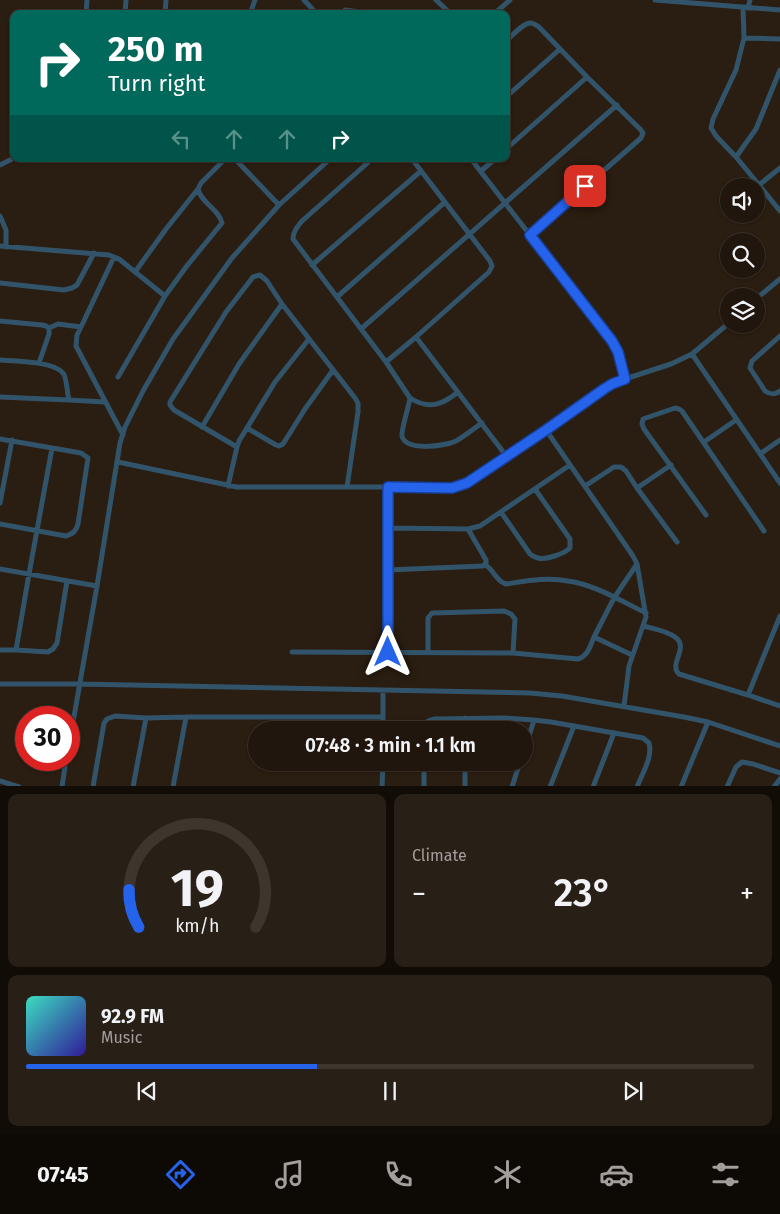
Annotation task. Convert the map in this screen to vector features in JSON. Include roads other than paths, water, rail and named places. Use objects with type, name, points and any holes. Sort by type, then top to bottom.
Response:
[{"type":"street","points":[[304,0],[313,10]]},
{"type":"street","points":[[437,0],[448,10]]},
{"type":"street","points":[[499,10],[510,0]]},
{"type":"street","points":[[655,0],[780,10]]},
{"type":"street","points":[[750,0],[746,7],[744,38],[736,70],[711,124],[711,128],[753,178]]},
{"type":"street","points":[[510,38],[529,23],[539,27],[642,131],[642,136],[530,235]]},
{"type":"street","points":[[744,38],[780,39]]},
{"type":"street","points":[[510,93],[560,49]]},
{"type":"street","points":[[736,157],[756,129],[780,70]]},
{"type":"street","points":[[510,145],[587,77]]},
{"type":"street","points":[[361,329],[616,105]]},
{"type":"street","points":[[135,272],[201,183],[222,162]]},
{"type":"street","points":[[238,162],[279,205]]},
{"type":"street","points":[[75,706],[125,427],[173,339],[232,258],[279,205],[327,162]]},
{"type":"street","points":[[369,162],[296,228],[293,239],[386,362],[410,398],[432,405],[441,403],[458,392]]},
{"type":"street","points":[[386,362],[491,270],[492,266],[491,262],[414,162]]},
{"type":"street","points":[[474,162],[612,341],[618,352],[625,379]]},
{"type":"street","points":[[481,171],[492,162]]},
{"type":"street","points":[[765,180],[780,168]]},
{"type":"street","points":[[312,265],[421,171]]},
{"type":"street","points":[[118,377],[165,296],[222,223],[220,217],[200,195],[198,189]]},
{"type":"street","points":[[765,192],[780,211]]},
{"type":"street","points":[[337,297],[445,202]]},
{"type":"street","points":[[0,216],[6,230],[3,246],[94,253],[114,257],[165,296]]},
{"type":"street","points":[[0,283],[64,290],[72,288],[77,285],[94,253]]},
{"type":"street","points":[[114,257],[80,327],[76,346],[123,435]]},
{"type":"street","points":[[237,447],[174,410],[170,402],[226,312],[250,280],[260,275],[268,281],[282,304],[308,339],[355,398],[358,407],[347,487]]},
{"type":"street","points":[[765,292],[780,279]]},
{"type":"street","points":[[202,426],[239,364],[282,304]]},
{"type":"street","points":[[0,321],[42,325],[49,328],[58,324],[80,327]]},
{"type":"street","points":[[39,363],[49,334],[49,328]]},
{"type":"street","points":[[118,462],[237,487],[452,488],[474,479],[607,387],[671,364],[692,354],[720,330]]},
{"type":"street","points":[[780,336],[752,361],[750,368],[765,391],[773,394],[780,391]]},
{"type":"street","points":[[416,337],[507,457]]},
{"type":"street","points":[[228,486],[237,447],[247,428],[275,382],[308,339]]},
{"type":"street","points":[[692,354],[780,483]]},
{"type":"street","points":[[0,360],[39,363],[61,370],[64,374],[69,400]]},
{"type":"street","points":[[247,428],[276,445],[283,444],[333,370]]},
{"type":"street","points":[[0,397],[105,402]]},
{"type":"street","points":[[410,398],[402,437],[413,446],[451,443],[482,423]]},
{"type":"street","points":[[706,515],[644,429],[643,419],[672,408],[677,408],[684,413],[764,531]]},
{"type":"street","points":[[704,442],[736,420]]},
{"type":"street","points":[[546,430],[637,564],[646,614],[644,626],[632,655],[624,706]]},
{"type":"street","points":[[0,439],[82,453],[88,458],[78,524],[73,533],[66,536],[0,524]]},
{"type":"street","points":[[0,503],[12,440]]},
{"type":"street","points":[[760,454],[780,440]]},
{"type":"street","points":[[16,650],[28,574],[52,448]]},
{"type":"street","points":[[389,528],[468,529],[480,526],[570,465]]},
{"type":"street","points":[[637,488],[671,465]]},
{"type":"street","points":[[585,486],[616,466],[621,467],[626,471],[677,542]]},
{"type":"street","points":[[388,487],[388,652]]},
{"type":"street","points":[[501,512],[530,554],[539,558],[545,558],[565,552],[570,548],[570,539],[535,489]]},
{"type":"street","points":[[468,529],[486,560],[485,564],[503,584],[540,580],[568,580],[594,588],[646,614]]},
{"type":"street","points":[[388,570],[478,567],[485,564]]},
{"type":"street","points":[[292,652],[512,653],[582,657],[586,654],[614,598],[637,564]]},
{"type":"street","points":[[0,569],[97,586]]},
{"type":"street","points":[[0,650],[48,652],[53,649],[68,581]]},
{"type":"street","points":[[428,652],[428,621],[432,613],[504,611],[515,619],[512,653]]},
{"type":"street","points":[[748,695],[780,616]]},
{"type":"street","points":[[644,626],[679,640],[681,646],[675,669],[677,673],[780,706]]},
{"type":"street","points":[[594,638],[632,655]]},
{"type":"street","points":[[0,684],[514,692],[562,696],[708,722],[780,746]]},
{"type":"street","points":[[383,691],[383,721]]},
{"type":"street","points":[[93,786],[104,723],[107,719],[115,716],[146,718],[383,717]]},
{"type":"street","points":[[173,786],[186,717]]},
{"type":"street","points":[[133,786],[146,718]]},
{"type":"street","points":[[429,721],[439,718],[534,720],[642,738],[649,743],[650,748],[637,786]]},
{"type":"street","points":[[681,786],[708,722]]},
{"type":"street","points":[[550,786],[574,726]]},
{"type":"street","points":[[593,786],[614,733]]},
{"type":"street","points":[[728,786],[736,767],[742,762],[780,773]]},
{"type":"street","points":[[62,786],[64,771]]},
{"type":"street","points":[[382,771],[382,786]]},
{"type":"street","points":[[424,771],[424,786]]},
{"type":"street","points":[[465,771],[465,786]]},
{"type":"street","points":[[512,786],[517,771]]},
{"type":"street","points":[[774,786],[780,779]]},
{"type":"street","points":[[0,781],[19,786]]}]
